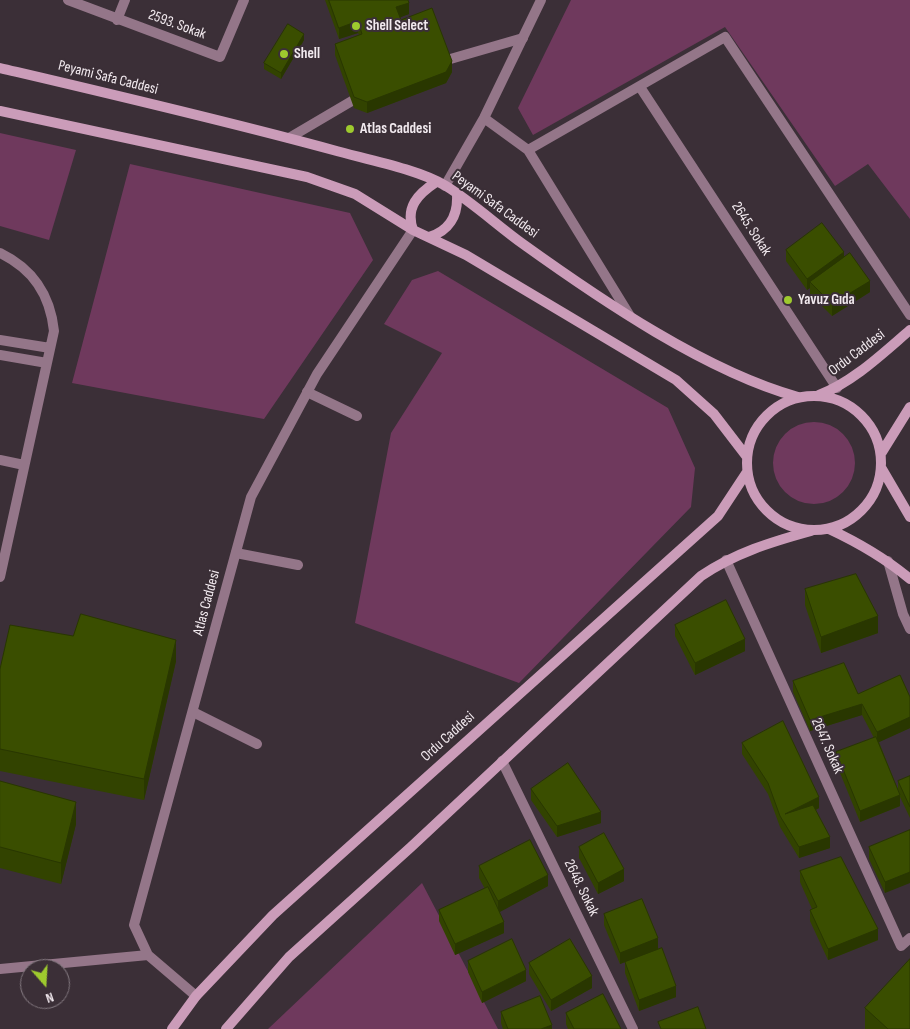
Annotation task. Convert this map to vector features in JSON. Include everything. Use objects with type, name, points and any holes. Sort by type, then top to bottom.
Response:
[{"type":"main road","name":"Peyami Safa Caddesi","points":[[0,68],[289,138],[400,169],[441,184],[523,245],[630,316],[708,360],[776,391],[798,397]]},
{"type":"main road","points":[[0,111],[307,177],[355,194],[413,230],[466,255],[676,380],[714,414],[747,457]]},
{"type":"main road","points":[[413,230],[410,212],[414,202],[422,191],[441,184]]},
{"type":"main road","points":[[429,237],[439,234],[450,225],[456,211],[456,195]]},
{"type":"main road","name":"Ordu Caddesi","points":[[819,395],[836,388],[910,330]]},
{"type":"main road","points":[[226,1029],[289,957],[701,576],[726,560],[755,547],[811,531],[829,529],[849,522],[866,508],[877,490],[882,469],[882,452],[874,431],[860,413],[841,400],[819,395],[798,397],[779,405],[763,419],[752,437],[747,457],[747,472],[754,494],[768,513],[788,526],[811,531]]},
{"type":"main road","points":[[882,452],[910,407]]},
{"type":"main road","points":[[882,469],[910,517]]},
{"type":"main road","name":"Ordu Caddesi","points":[[172,1029],[196,996],[273,915],[718,516],[747,472]]},
{"type":"main road","points":[[829,529],[861,544],[888,561],[910,579]]},
{"type":"street","name":"2593. Sokak","points":[[68,0],[117,20],[220,57],[244,0]]},
{"type":"street","points":[[117,20],[125,0]]},
{"type":"street","points":[[441,184],[484,118],[541,0]]},
{"type":"street","points":[[427,68],[453,57],[523,38]]},
{"type":"street","points":[[528,150],[725,38],[910,315]]},
{"type":"street","name":"2645. Sokak","points":[[640,87],[836,388]]},
{"type":"street","points":[[289,138],[374,90]]},
{"type":"street","points":[[484,118],[528,150],[630,316]]},
{"type":"street","name":"Atlas Caddesi","points":[[196,996],[148,955],[134,925],[251,497],[317,374],[413,230]]},
{"type":"street","points":[[0,253],[28,270],[47,298],[54,331],[0,576]]},
{"type":"street","points":[[0,340],[50,348]]},
{"type":"street","points":[[0,354],[47,363]]},
{"type":"street","points":[[307,392],[357,416]]},
{"type":"street","points":[[0,460],[24,466]]},
{"type":"street","points":[[236,553],[298,565]]},
{"type":"street","name":"2647. Sokak","points":[[726,560],[901,946],[910,938]]},
{"type":"street","points":[[888,561],[910,629]]},
{"type":"street","points":[[193,712],[257,744]]},
{"type":"street","name":"2648. Sokak","points":[[502,761],[633,1029]]},
{"type":"street","points":[[0,969],[148,955]]},
{"type":"shaded area","points":[[571,0],[910,0],[910,219],[868,164],[835,186],[725,27],[533,135],[518,108]]},
{"type":"shaded area","points":[[0,133],[76,150],[49,240],[0,226]]},
{"type":"shaded area","points":[[130,164],[350,213],[373,260],[264,419],[72,383]]},
{"type":"shaded area","points":[[438,271],[668,408],[695,468],[691,507],[519,683],[355,623],[391,433],[442,353],[384,324],[412,280]]},
{"type":"shaded area","points":[[814,422],[830,425],[843,434],[852,447],[855,463],[852,479],[843,492],[830,501],[814,504],[798,501],[785,492],[776,479],[773,463],[776,447],[785,434],[798,425]]},
{"type":"shaded area","points":[[422,883],[498,1029],[268,1029]]},
{"type":"building","points":[[329,0],[408,0],[409,3],[396,7],[401,20],[432,8],[452,61],[446,72],[367,102],[354,97],[335,44],[362,34],[358,21],[339,28]]},
{"type":"building","name":"Shell","points":[[288,24],[304,34],[281,73],[264,63]]},
{"type":"building","points":[[822,223],[844,252],[807,279],[786,250]]},
{"type":"building","points":[[850,253],[870,281],[832,304],[810,282]]},
{"type":"building","points":[[856,574],[878,616],[821,637],[805,589]]},
{"type":"building","points":[[726,600],[745,639],[695,663],[675,625]]},
{"type":"building","points":[[81,614],[176,640],[144,779],[0,749],[0,669],[10,625],[73,636]]},
{"type":"building","points":[[844,663],[858,694],[900,675],[910,697],[910,717],[877,732],[862,704],[810,720],[793,681]]},
{"type":"building","points":[[783,721],[819,797],[785,814],[813,805],[830,837],[799,847],[780,816],[768,783],[742,743]]},
{"type":"building","points":[[876,737],[900,795],[860,811],[836,752]]},
{"type":"building","points":[[568,763],[601,812],[557,826],[531,789]]},
{"type":"building","points":[[910,776],[910,807],[898,781]]},
{"type":"building","points":[[0,781],[76,802],[61,863],[0,847]]},
{"type":"building","points":[[910,830],[910,872],[885,882],[869,847]]},
{"type":"building","points":[[604,833],[624,869],[598,883],[579,847]]},
{"type":"building","points":[[530,840],[548,875],[498,901],[479,866]]},
{"type":"building","points":[[841,857],[878,929],[828,949],[810,910],[817,907],[800,871]]},
{"type":"building","points":[[488,887],[504,922],[455,944],[439,910]]},
{"type":"building","points":[[642,899],[658,938],[620,953],[604,914]]},
{"type":"building","points":[[512,939],[526,970],[482,992],[468,961]]},
{"type":"building","points":[[570,939],[592,976],[551,1000],[529,963]]},
{"type":"building","points":[[662,948],[676,986],[639,1000],[625,962]]},
{"type":"building","points":[[910,959],[910,1029],[888,1029],[865,1008]]},
{"type":"building","points":[[603,994],[621,1029],[574,1029],[566,1013]]},
{"type":"building","points":[[540,996],[552,1025],[541,1029],[508,1029],[501,1012]]},
{"type":"building","points":[[698,1007],[706,1029],[661,1029],[658,1022]]},
{"type":"place","name":"Shell Select","points":[[356,26]]},
{"type":"place","name":"Shell","points":[[284,54]]},
{"type":"place","name":"Atlas Caddesi","points":[[350,129]]},
{"type":"place","name":"Yavuz Gıda","points":[[788,300]]}]
